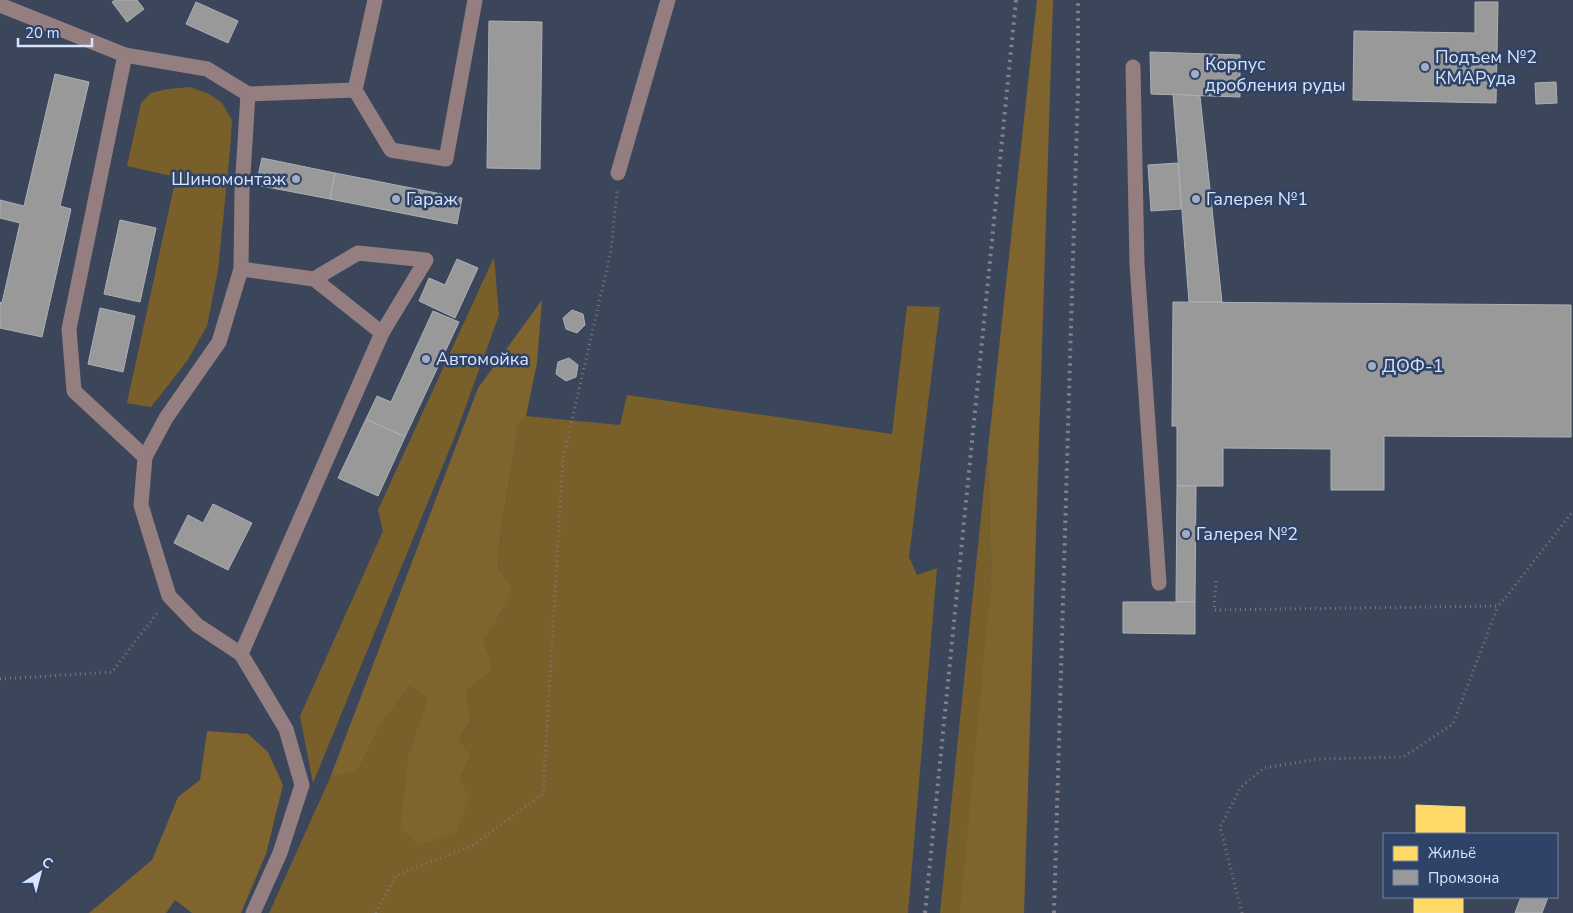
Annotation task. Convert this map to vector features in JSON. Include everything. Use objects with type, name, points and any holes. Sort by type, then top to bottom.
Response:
[{"type":"lane","points":[[375,0],[355,90],[391,150],[446,159],[475,0]]},
{"type":"lane","points":[[618,173],[668,0]]},
{"type":"lane","points":[[0,5],[125,56],[207,69],[248,94],[355,90]]},
{"type":"lane","points":[[125,56],[69,329],[74,391],[145,457]]},
{"type":"lane","points":[[1133,67],[1137,264],[1159,582]]},
{"type":"lane","points":[[248,94],[242,191],[241,269],[219,342],[166,418],[145,457],[141,505],[169,596],[197,625],[241,654],[286,729],[302,784],[280,853],[253,913]]},
{"type":"lane","points":[[241,654],[382,333],[426,260],[358,253],[314,279]]},
{"type":"lane","points":[[241,269],[314,279],[382,333]]},
{"type":"path","points":[[376,913],[396,875],[472,846],[543,794],[563,459],[611,251],[618,173]]},
{"type":"path","points":[[1242,913],[1220,827],[1241,786],[1264,768],[1318,759],[1403,757],[1453,724],[1498,606],[1573,511]]},
{"type":"path","points":[[1216,581],[1214,610],[1498,606]]},
{"type":"path","points":[[0,679],[112,672],[169,596]]},
{"type":"shaded area","points":[[1037,0],[1053,0],[1024,913],[960,913],[991,583],[988,449]]},
{"type":"shaded area","points":[[190,87],[209,94],[222,103],[232,120],[218,270],[207,326],[187,361],[151,407],[127,403],[176,177],[127,166],[141,103],[151,93],[167,89]]},
{"type":"shaded area","points":[[494,257],[499,315],[455,436],[313,783],[300,716],[383,531],[378,510]]},
{"type":"shaded area","points":[[542,300],[537,363],[526,416],[518,424],[502,522],[498,567],[512,589],[502,612],[484,640],[493,670],[467,691],[471,720],[459,739],[471,756],[459,781],[470,797],[456,832],[420,845],[400,829],[409,752],[427,699],[410,686],[379,728],[358,771],[330,778],[478,388]]},
{"type":"shaded area","points":[[907,306],[940,307],[909,557],[917,575],[937,568],[908,913],[269,913],[330,778],[358,771],[379,728],[410,686],[427,699],[409,752],[459,781],[471,756],[459,739],[471,720],[467,691],[493,670],[484,640],[502,612],[511,589],[498,567],[502,522],[518,424],[526,416],[620,425],[627,395],[892,434]]},
{"type":"shaded area","points":[[988,449],[991,583],[965,913],[940,913]]},
{"type":"shaded area","points":[[207,731],[248,734],[268,752],[283,785],[266,854],[241,913],[192,913],[175,900],[166,913],[89,913],[152,860],[178,797],[200,780]]},
{"type":"building: Жильё","points":[[1416,805],[1465,807],[1465,833],[1416,833]]},
{"type":"building: Жильё","points":[[1414,898],[1463,898],[1463,913],[1414,913]]},
{"type":"building: Промзона","points":[[115,0],[137,0],[144,9],[127,22],[112,2]]},
{"type":"building: Промзона","points":[[196,2],[238,21],[228,43],[186,24]]},
{"type":"building: Промзона","name":"Подъем №2 КМАРуда","points":[[1475,2],[1498,2],[1496,103],[1353,100],[1354,31],[1475,33]]},
{"type":"building: Промзона","points":[[489,21],[542,22],[540,169],[487,168]]},
{"type":"building: Промзона","name":"Корпус дробления руды","points":[[1150,52],[1240,55],[1240,97],[1151,94]]},
{"type":"building: Промзона","points":[[55,74],[89,82],[60,206],[71,209],[42,337],[0,328],[0,302],[2,303],[20,223],[0,218],[0,200],[24,206]]},
{"type":"building: Промзона","points":[[1556,82],[1557,103],[1536,104],[1535,83]]},
{"type":"building: Промзона","name":"Галерея №1","points":[[1173,94],[1200,96],[1222,302],[1189,302]]},
{"type":"building: Промзона","name":"Шиномонтаж","points":[[262,158],[335,173],[330,199],[256,185]]},
{"type":"building: Промзона","points":[[1178,163],[1181,209],[1151,211],[1148,165]]},
{"type":"building: Промзона","name":"Гараж","points":[[335,173],[462,198],[457,224],[330,199]]},
{"type":"building: Промзона","points":[[120,220],[156,228],[140,302],[104,294]]},
{"type":"building: Промзона","points":[[457,259],[478,268],[455,318],[419,301],[429,278],[445,285]]},
{"type":"building: Промзона","name":"ДОФ-1","points":[[1173,302],[1571,305],[1571,437],[1384,436],[1384,490],[1331,490],[1331,449],[1223,448],[1223,486],[1177,486],[1177,426],[1172,426]]},
{"type":"building: Промзона","points":[[100,308],[135,316],[123,372],[88,364]]},
{"type":"building: Промзона","points":[[572,310],[583,314],[585,325],[577,333],[566,329],[563,318]]},
{"type":"building: Промзона","name":"Автомойка","points":[[433,311],[459,322],[405,437],[366,419],[377,396],[391,402]]},
{"type":"building: Промзона","points":[[569,358],[578,365],[576,377],[566,381],[556,374],[558,362]]},
{"type":"building: Промзона","points":[[366,419],[405,437],[378,496],[338,478]]},
{"type":"building: Промзона","name":"Галерея №2","points":[[1177,486],[1196,486],[1195,602],[1176,602]]},
{"type":"building: Промзона","points":[[213,504],[252,523],[228,570],[174,543],[188,515],[203,523]]},
{"type":"building: Промзона","points":[[1123,602],[1195,602],[1195,634],[1123,633]]},
{"type":"building: Промзона","points":[[1521,898],[1548,898],[1542,913],[1515,913]]},
{"type":"railway","points":[[925,913],[1016,0]]},
{"type":"railway","points":[[1054,913],[1078,86],[1078,0]]},
{"type":"place","name":"Подъем №2 КМАРуда","points":[[1425,67]]},
{"type":"place","name":"Корпус дробления руды","points":[[1195,74]]},
{"type":"place","name":"Шиномонтаж","points":[[296,179]]},
{"type":"place","name":"Гараж","points":[[396,199]]},
{"type":"place","name":"Галерея №1","points":[[1196,199]]},
{"type":"place","name":"Автомойка","points":[[426,359]]},
{"type":"place","name":"ДОФ-1","points":[[1372,366]]},
{"type":"place","name":"Галерея №2","points":[[1186,534]]}]
